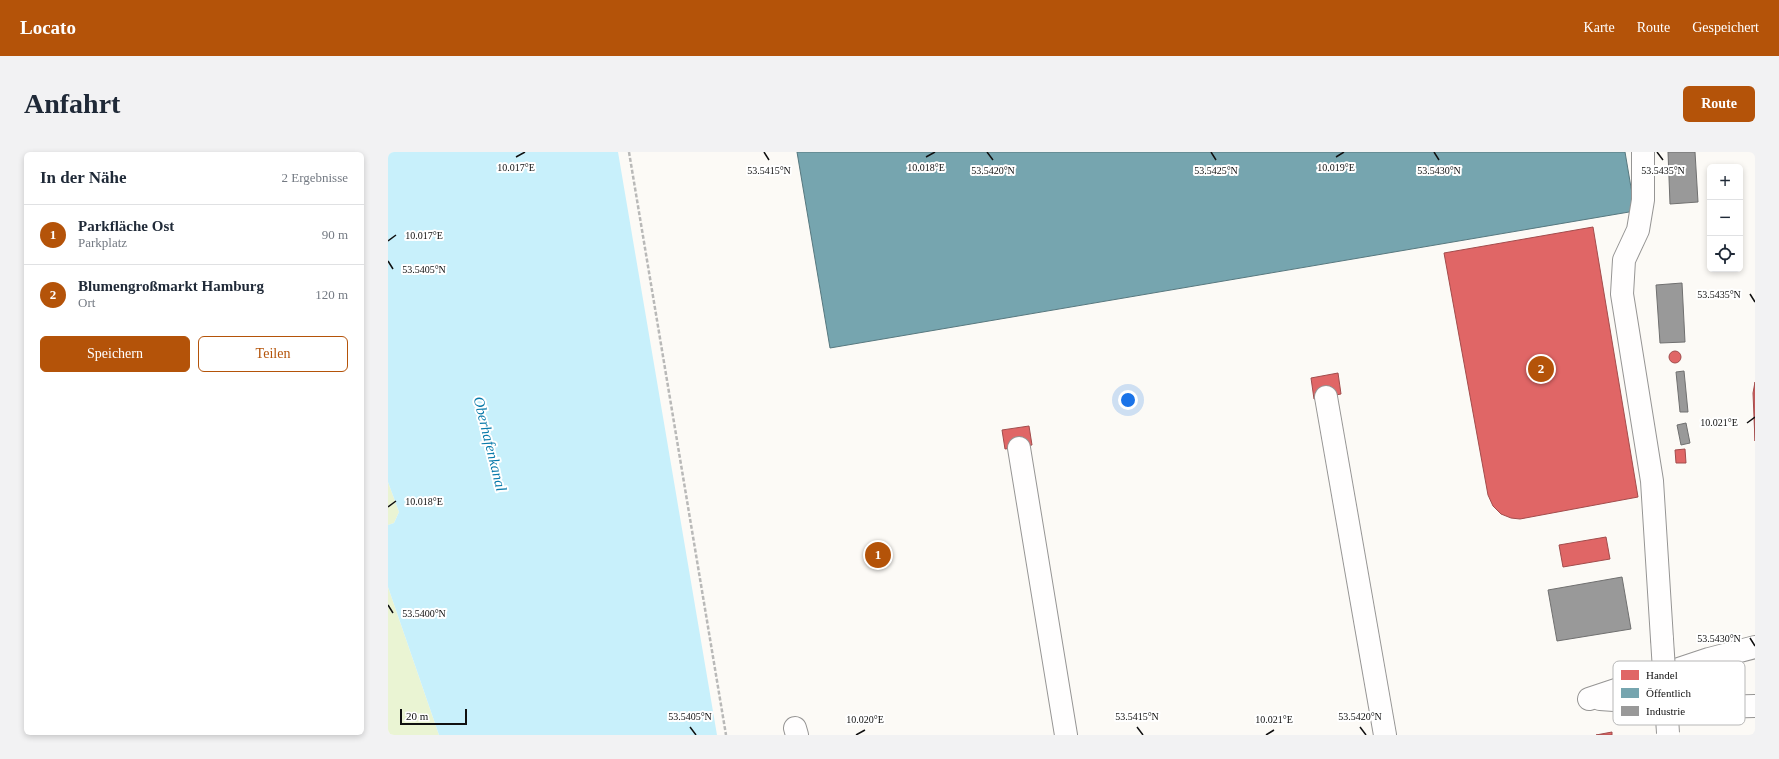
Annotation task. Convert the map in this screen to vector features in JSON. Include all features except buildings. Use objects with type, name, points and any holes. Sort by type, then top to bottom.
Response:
[{"type":"lane","points":[[1643,152],[1643,200],[1638,230],[1624,260],[1622,294],[1652,481],[1663,661]]},
{"type":"lane","points":[[1326,397],[1385,735]]},
{"type":"lane","points":[[1019,448],[1066,735]]},
{"type":"lane","points":[[1703,661],[1755,647]]},
{"type":"lane","points":[[1613,691],[1589,699],[1613,701]]},
{"type":"lane","points":[[1745,706],[1755,706]]},
{"type":"lane","points":[[1668,725],[1668,732]]},
{"type":"path","points":[[630,152],[726,735]]},
{"type":"green space","points":[[388,482],[399,512],[394,523],[388,525]]},
{"type":"green space","points":[[388,587],[439,735],[388,735]]},
{"type":"water","name":"Oberhafenkanal","points":[[388,152],[618,152],[717,735],[439,735],[388,587],[388,525],[394,523],[399,512],[388,482]]},
{"type":"place","name":"Blumengroßmarkt Hamburg","points":[[1541,369]]},
{"type":"place","name":"Parkfläche Ost","points":[[878,555]]}]
